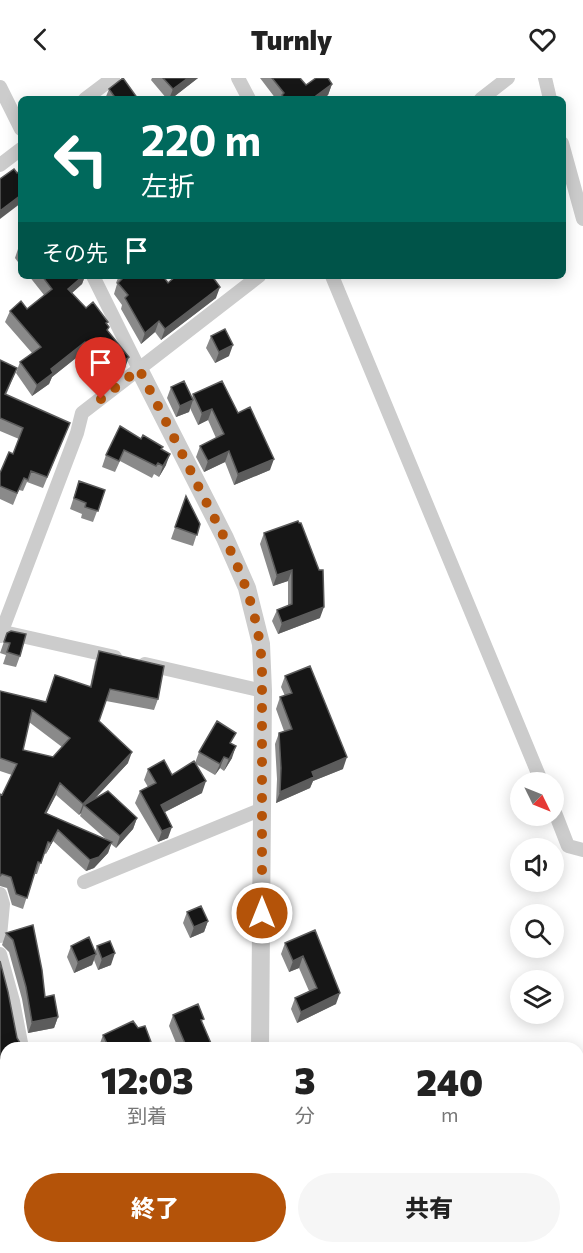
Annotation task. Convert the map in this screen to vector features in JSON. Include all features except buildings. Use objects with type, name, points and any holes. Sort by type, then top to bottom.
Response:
[{"type":"street","points":[[89,96],[112,78]]},
{"type":"street","points":[[238,78],[247,96]]},
{"type":"street","points":[[486,96],[508,78]]},
{"type":"street","points":[[545,78],[549,96]]},
{"type":"street","points":[[0,87],[18,123]]},
{"type":"street","points":[[0,165],[18,151]]},
{"type":"street","points":[[566,157],[583,219]]},
{"type":"street","points":[[94,279],[225,538],[247,588],[261,644],[263,691],[260,1042]]},
{"type":"street","points":[[255,279],[82,413],[77,434],[1,633],[263,691]]},
{"type":"street","points":[[333,279],[537,772]]},
{"type":"street","points":[[84,882],[262,809]]},
{"type":"street","points":[[560,826],[568,846],[583,850]]},
{"type":"street","points":[[0,894],[3,904],[0,936]]},
{"type":"street","points":[[0,954],[13,1001],[21,1042]]},
{"type":"route","points":[[101,399],[139,369],[225,538],[247,588],[261,644],[263,691],[262,913]]}]
